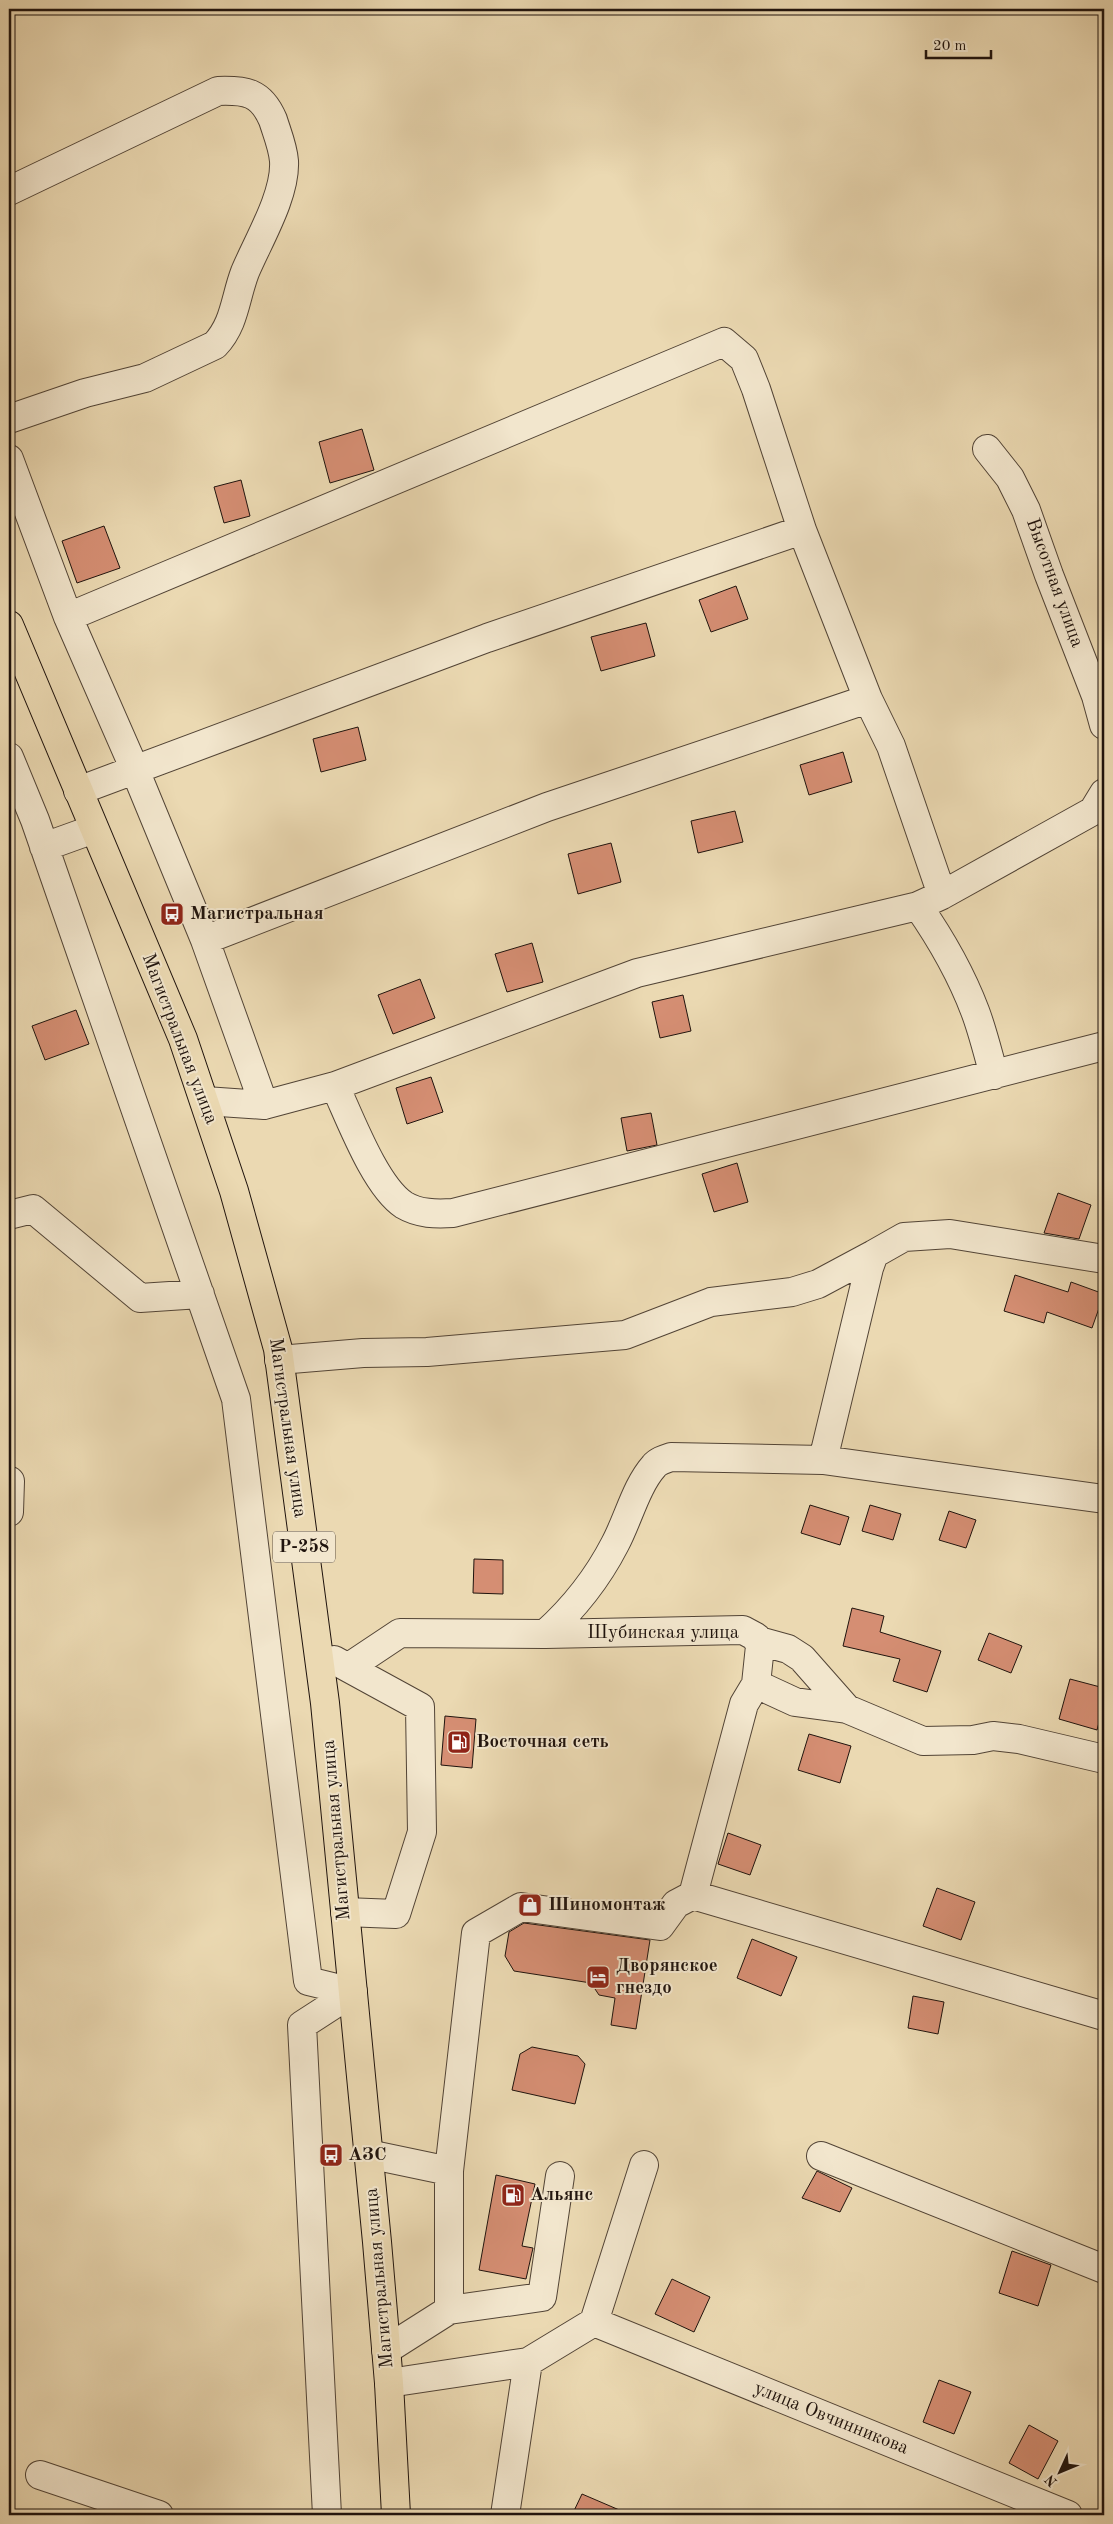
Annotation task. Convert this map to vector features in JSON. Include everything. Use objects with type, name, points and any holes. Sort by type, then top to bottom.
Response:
[{"type":"highway","name":"Магистральная улица","points":[[9,625],[183,1039],[234,1191],[279,1360],[318,1653],[345,1912],[389,2383],[396,2515]]},
{"type":"street","points":[[9,191],[218,91],[243,90],[258,97],[270,114],[280,138],[284,162],[280,185],[270,216],[244,276],[234,315],[223,337],[215,345],[144,378],[85,393],[9,419]]},
{"type":"street","points":[[68,617],[724,342],[744,359],[756,389],[802,530],[868,699],[891,746],[930,901],[935,930],[960,975],[976,1013],[994,1075]]},
{"type":"street","name":"Высотная улица","points":[[987,449],[1010,478],[1026,510],[1049,576],[1096,696],[1104,725]]},
{"type":"street","points":[[9,460],[68,617],[135,770],[205,940],[264,1105]]},
{"type":"street","points":[[78,791],[487,638],[802,530]]},
{"type":"street","points":[[205,940],[547,807],[868,699]]},
{"type":"street","points":[[9,757],[44,848],[236,1399],[308,1981],[353,1992]]},
{"type":"street","points":[[205,1101],[264,1105],[335,1086],[637,973],[930,901],[1093,811],[1104,793]]},
{"type":"street","points":[[44,848],[94,829]]},
{"type":"street","points":[[335,1086],[384,1186],[404,1204],[413,1208],[429,1214],[453,1214],[1104,1046]]},
{"type":"street","points":[[9,1215],[33,1209],[140,1298],[200,1294]]},
{"type":"street","points":[[279,1360],[363,1353],[427,1352],[625,1334],[711,1302],[792,1292],[818,1284],[904,1237],[950,1234],[1104,1259]]},
{"type":"street","points":[[823,1460],[874,1254]]},
{"type":"street","points":[[545,1634],[565,1616],[588,1588],[615,1544],[642,1482],[655,1464],[671,1457],[823,1460],[1104,1499]]},
{"type":"street","points":[[9,1512],[10,1480]]},
{"type":"street","name":"Шубинская улица","points":[[349,1667],[400,1634],[545,1634],[743,1630],[759,1641],[756,1684]]},
{"type":"street","points":[[759,1641],[788,1649],[802,1658],[847,1710]]},
{"type":"street","points":[[318,1653],[349,1667],[420,1707],[422,1832],[396,1914],[345,1912]]},
{"type":"street","points":[[693,1895],[744,1704],[756,1684],[795,1702],[847,1710],[923,1741],[973,1740],[993,1736],[1019,1738],[1104,1759]]},
{"type":"street","points":[[449,2310],[449,2171],[476,1933],[521,1907],[660,1926],[676,1904],[693,1895],[1104,2016]]},
{"type":"street","points":[[327,2515],[302,2025],[353,1992]]},
{"type":"street","points":[[368,2154],[449,2171]]},
{"type":"street","points":[[821,2156],[1104,2269]]},
{"type":"street","points":[[389,2383],[528,2362],[594,2322],[644,2166]]},
{"type":"street","points":[[386,2350],[449,2310],[542,2297],[560,2176]]},
{"type":"street","name":"улица Овчинникова","points":[[594,2322],[1068,2515]]},
{"type":"street","points":[[505,2515],[528,2362]]},
{"type":"street","points":[[40,2475],[159,2515]]},
{"type":"building","points":[[362,429],[374,470],[330,483],[319,442]]},
{"type":"building","points":[[241,480],[250,516],[224,523],[214,487]]},
{"type":"building","points":[[104,526],[120,568],[77,583],[62,541]]},
{"type":"building","points":[[736,586],[748,619],[711,632],[699,600]]},
{"type":"building","points":[[646,623],[655,656],[601,671],[591,637]]},
{"type":"building","points":[[358,727],[366,760],[321,772],[313,739]]},
{"type":"building","points":[[843,752],[852,782],[809,795],[800,765]]},
{"type":"building","points":[[735,811],[743,842],[698,853],[691,821]]},
{"type":"building","points":[[611,843],[621,882],[578,894],[568,854]]},
{"type":"building","points":[[532,943],[543,982],[507,992],[495,954]]},
{"type":"building","points":[[420,979],[435,1018],[393,1034],[378,995]]},
{"type":"building","points":[[683,995],[691,1031],[660,1038],[652,1002]]},
{"type":"building","points":[[76,1010],[89,1044],[45,1060],[32,1026]]},
{"type":"building","points":[[431,1077],[443,1112],[407,1124],[396,1088]]},
{"type":"building","points":[[651,1113],[657,1145],[627,1151],[621,1118]]},
{"type":"building","points":[[737,1163],[748,1202],[714,1212],[702,1174]]},
{"type":"building","points":[[1058,1193],[1091,1205],[1079,1239],[1044,1233]]},
{"type":"building","points":[[1015,1275],[1068,1292],[1071,1282],[1104,1294],[1092,1328],[1047,1312],[1044,1323],[1004,1311]]},
{"type":"building","points":[[810,1505],[849,1517],[840,1545],[801,1533]]},
{"type":"building","points":[[870,1505],[901,1514],[893,1540],[862,1531]]},
{"type":"building","points":[[949,1511],[976,1520],[966,1548],[939,1540]]},
{"type":"building","points":[[474,1559],[503,1560],[503,1594],[473,1593]]},
{"type":"building","points":[[852,1608],[884,1616],[880,1632],[941,1651],[927,1692],[893,1681],[900,1659],[843,1646]]},
{"type":"building","points":[[989,1633],[1022,1646],[1011,1673],[978,1660]]},
{"type":"building","points":[[1070,1679],[1104,1688],[1104,1703],[1097,1730],[1059,1719]]},
{"type":"building","name":"Восточная сеть","points":[[445,1716],[476,1719],[472,1768],[441,1765]]},
{"type":"building","points":[[809,1734],[851,1746],[840,1783],[798,1770]]},
{"type":"building","points":[[728,1833],[761,1845],[750,1875],[718,1864]]},
{"type":"building","points":[[937,1888],[975,1902],[961,1940],[923,1926]]},
{"type":"building","name":"Дворянское гнездо","points":[[524,1923],[650,1940],[636,2029],[611,2025],[615,1998],[599,1995],[591,1983],[514,1971],[505,1956],[509,1932]]},
{"type":"building","points":[[752,1939],[797,1957],[781,1996],[737,1978]]},
{"type":"building","points":[[913,1996],[944,2002],[938,2034],[908,2028]]},
{"type":"building","points":[[532,2047],[578,2056],[585,2064],[575,2104],[512,2090],[520,2054]]},
{"type":"building","points":[[817,2171],[852,2188],[840,2212],[802,2198]]},
{"type":"building","points":[[496,2175],[535,2184],[522,2246],[533,2248],[526,2279],[479,2270]]},
{"type":"building","points":[[1012,2251],[1051,2265],[1038,2306],[999,2293]]},
{"type":"building","points":[[672,2279],[710,2297],[694,2332],[655,2314]]},
{"type":"building","points":[[939,2380],[971,2392],[954,2434],[923,2422]]},
{"type":"building","points":[[1029,2425],[1058,2441],[1038,2479],[1009,2463]]},
{"type":"building","points":[[582,2494],[631,2515],[572,2515]]},
{"type":"place","name":"Магистральная","points":[[172,914]]},
{"type":"place","name":"Восточная сеть","points":[[459,1742]]},
{"type":"place","name":"Шиномонтаж","points":[[530,1905]]},
{"type":"place","name":"Дворянское гнездо","points":[[598,1977]]},
{"type":"place","name":"АЗС","points":[[331,2155]]},
{"type":"place","name":"Альянс","points":[[513,2195]]}]
